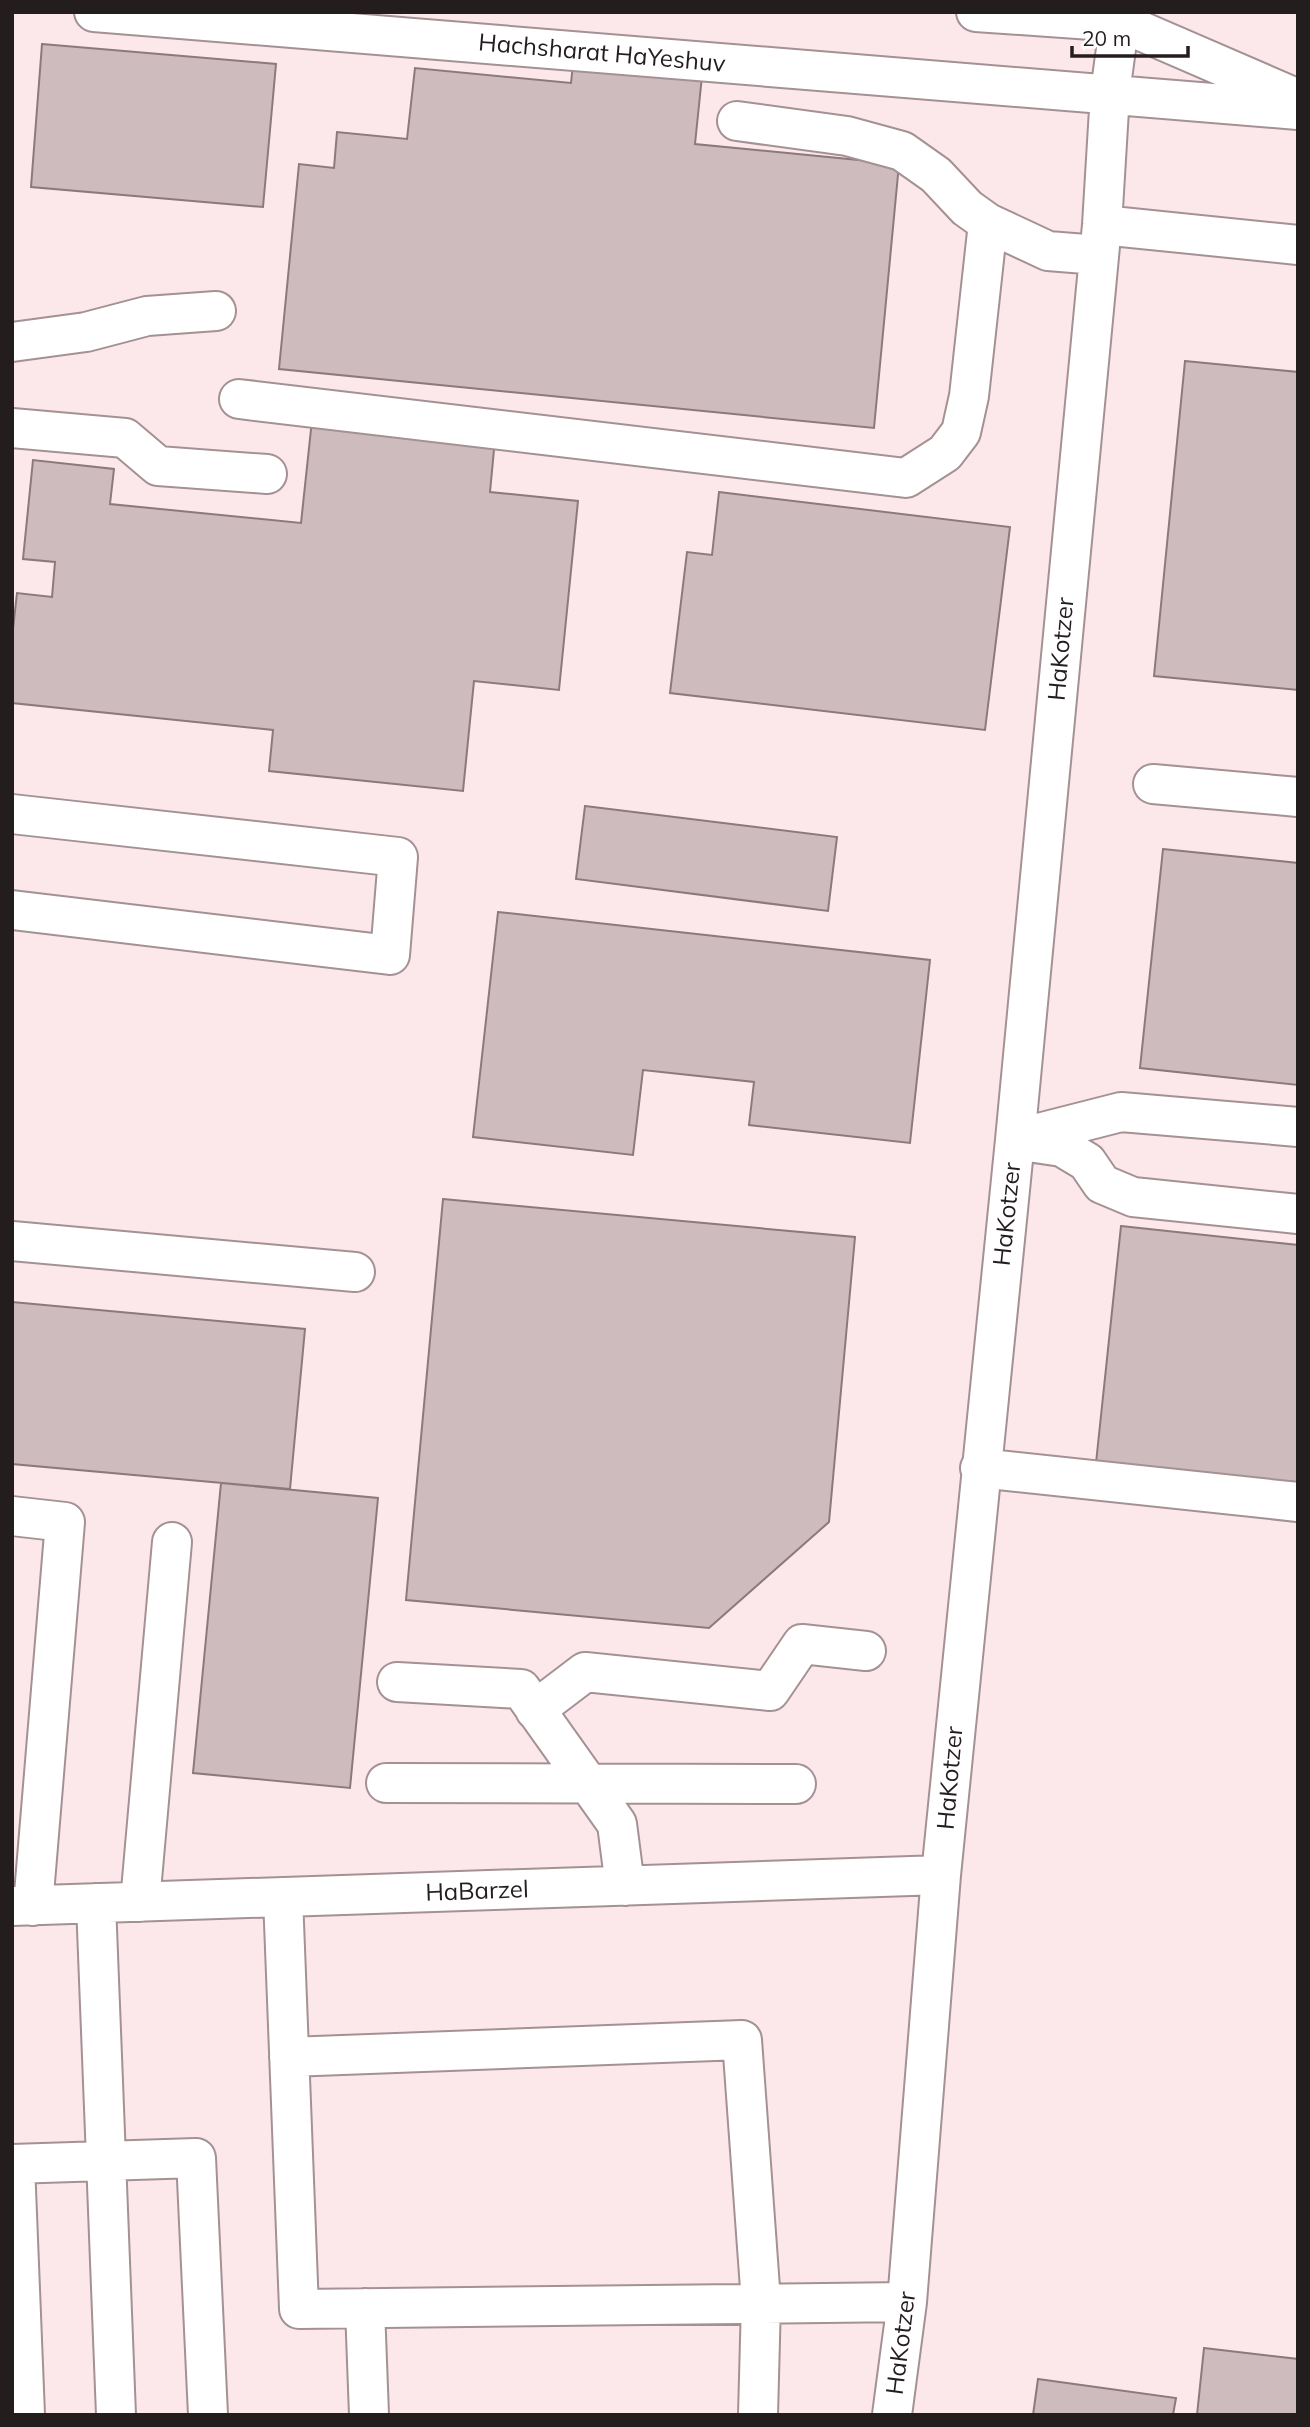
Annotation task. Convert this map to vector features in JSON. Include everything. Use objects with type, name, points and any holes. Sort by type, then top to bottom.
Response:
[{"type":"street","name":"Hachsharat HaYeshuv","points":[[94,12],[1298,110]]},
{"type":"street","points":[[976,12],[1120,17],[1298,99]]},
{"type":"street","name":"HaKotzer","points":[[892,2415],[907,2302],[941,1875],[1100,240],[1110,93],[1120,17]]},
{"type":"street","points":[[737,121],[847,136],[902,151],[936,175],[967,208],[988,223],[1048,251],[1100,240],[1298,245]]},
{"type":"street","points":[[239,399],[906,478],[945,453],[961,432],[969,396],[988,223]]},
{"type":"street","points":[[12,342],[86,332],[147,316],[216,311]]},
{"type":"street","points":[[12,428],[125,438],[158,466],[267,474]]},
{"type":"street","points":[[1153,785],[1298,797]]},
{"type":"street","points":[[12,814],[398,857],[390,955],[12,910]]},
{"type":"street","points":[[1014,1140],[1121,1112],[1298,1127]]},
{"type":"street","points":[[1014,1140],[1062,1147],[1087,1162],[1102,1184],[1133,1197],[1298,1214]]},
{"type":"street","points":[[12,1241],[355,1272]]},
{"type":"street","points":[[980,1468],[1298,1502]]},
{"type":"street","points":[[12,1516],[65,1522],[23,1906]]},
{"type":"street","points":[[141,1902],[172,1542]]},
{"type":"street","points":[[535,1710],[585,1672],[770,1692],[802,1644],[866,1651]]},
{"type":"street","points":[[397,1682],[521,1689],[617,1824],[625,1886]]},
{"type":"street","points":[[386,1783],[796,1784]]},
{"type":"street","name":"HaBarzel","points":[[23,1906],[941,1875]]},
{"type":"street","points":[[283,1897],[299,2309],[907,2302]]},
{"type":"street","points":[[96,1903],[116,2415]]},
{"type":"street","points":[[289,2057],[742,2040],[761,2302],[758,2415]]},
{"type":"street","points":[[25,2415],[16,2312],[13,2164],[196,2158],[208,2415]]},
{"type":"street","points":[[365,2308],[369,2415]]},
{"type":"building","points":[[42,44],[276,64],[263,207],[31,187]]},
{"type":"building","points":[[573,64],[702,76],[695,144],[899,164],[874,428],[279,369],[299,164],[334,168],[337,132],[407,139],[415,68],[571,83]]},
{"type":"building","points":[[1185,361],[1298,372],[1298,690],[1154,676]]},
{"type":"building","points":[[312,420],[495,439],[490,492],[578,501],[559,690],[474,681],[463,791],[269,771],[273,730],[12,703],[12,638],[17,593],[52,597],[55,562],[23,559],[33,460],[114,469],[110,504],[301,523]]},
{"type":"building","points":[[719,492],[1010,527],[985,730],[670,693],[687,552],[712,555]]},
{"type":"building","points":[[585,806],[837,837],[828,911],[576,879]]},
{"type":"building","points":[[1163,849],[1298,863],[1298,1085],[1140,1068]]},
{"type":"building","points":[[498,912],[930,960],[910,1143],[749,1125],[754,1082],[643,1070],[633,1155],[473,1137]]},
{"type":"building","points":[[443,1199],[855,1237],[829,1522],[709,1628],[406,1600]]},
{"type":"building","points":[[1121,1226],[1298,1245],[1298,1484],[1096,1463]]},
{"type":"building","points":[[12,1302],[305,1329],[290,1489],[12,1464]]},
{"type":"building","points":[[221,1483],[378,1498],[350,1788],[193,1773]]},
{"type":"building","points":[[1204,2348],[1298,2359],[1298,2415],[1197,2415]]},
{"type":"building","points":[[1038,2379],[1176,2398],[1173,2415],[1033,2415]]}]
